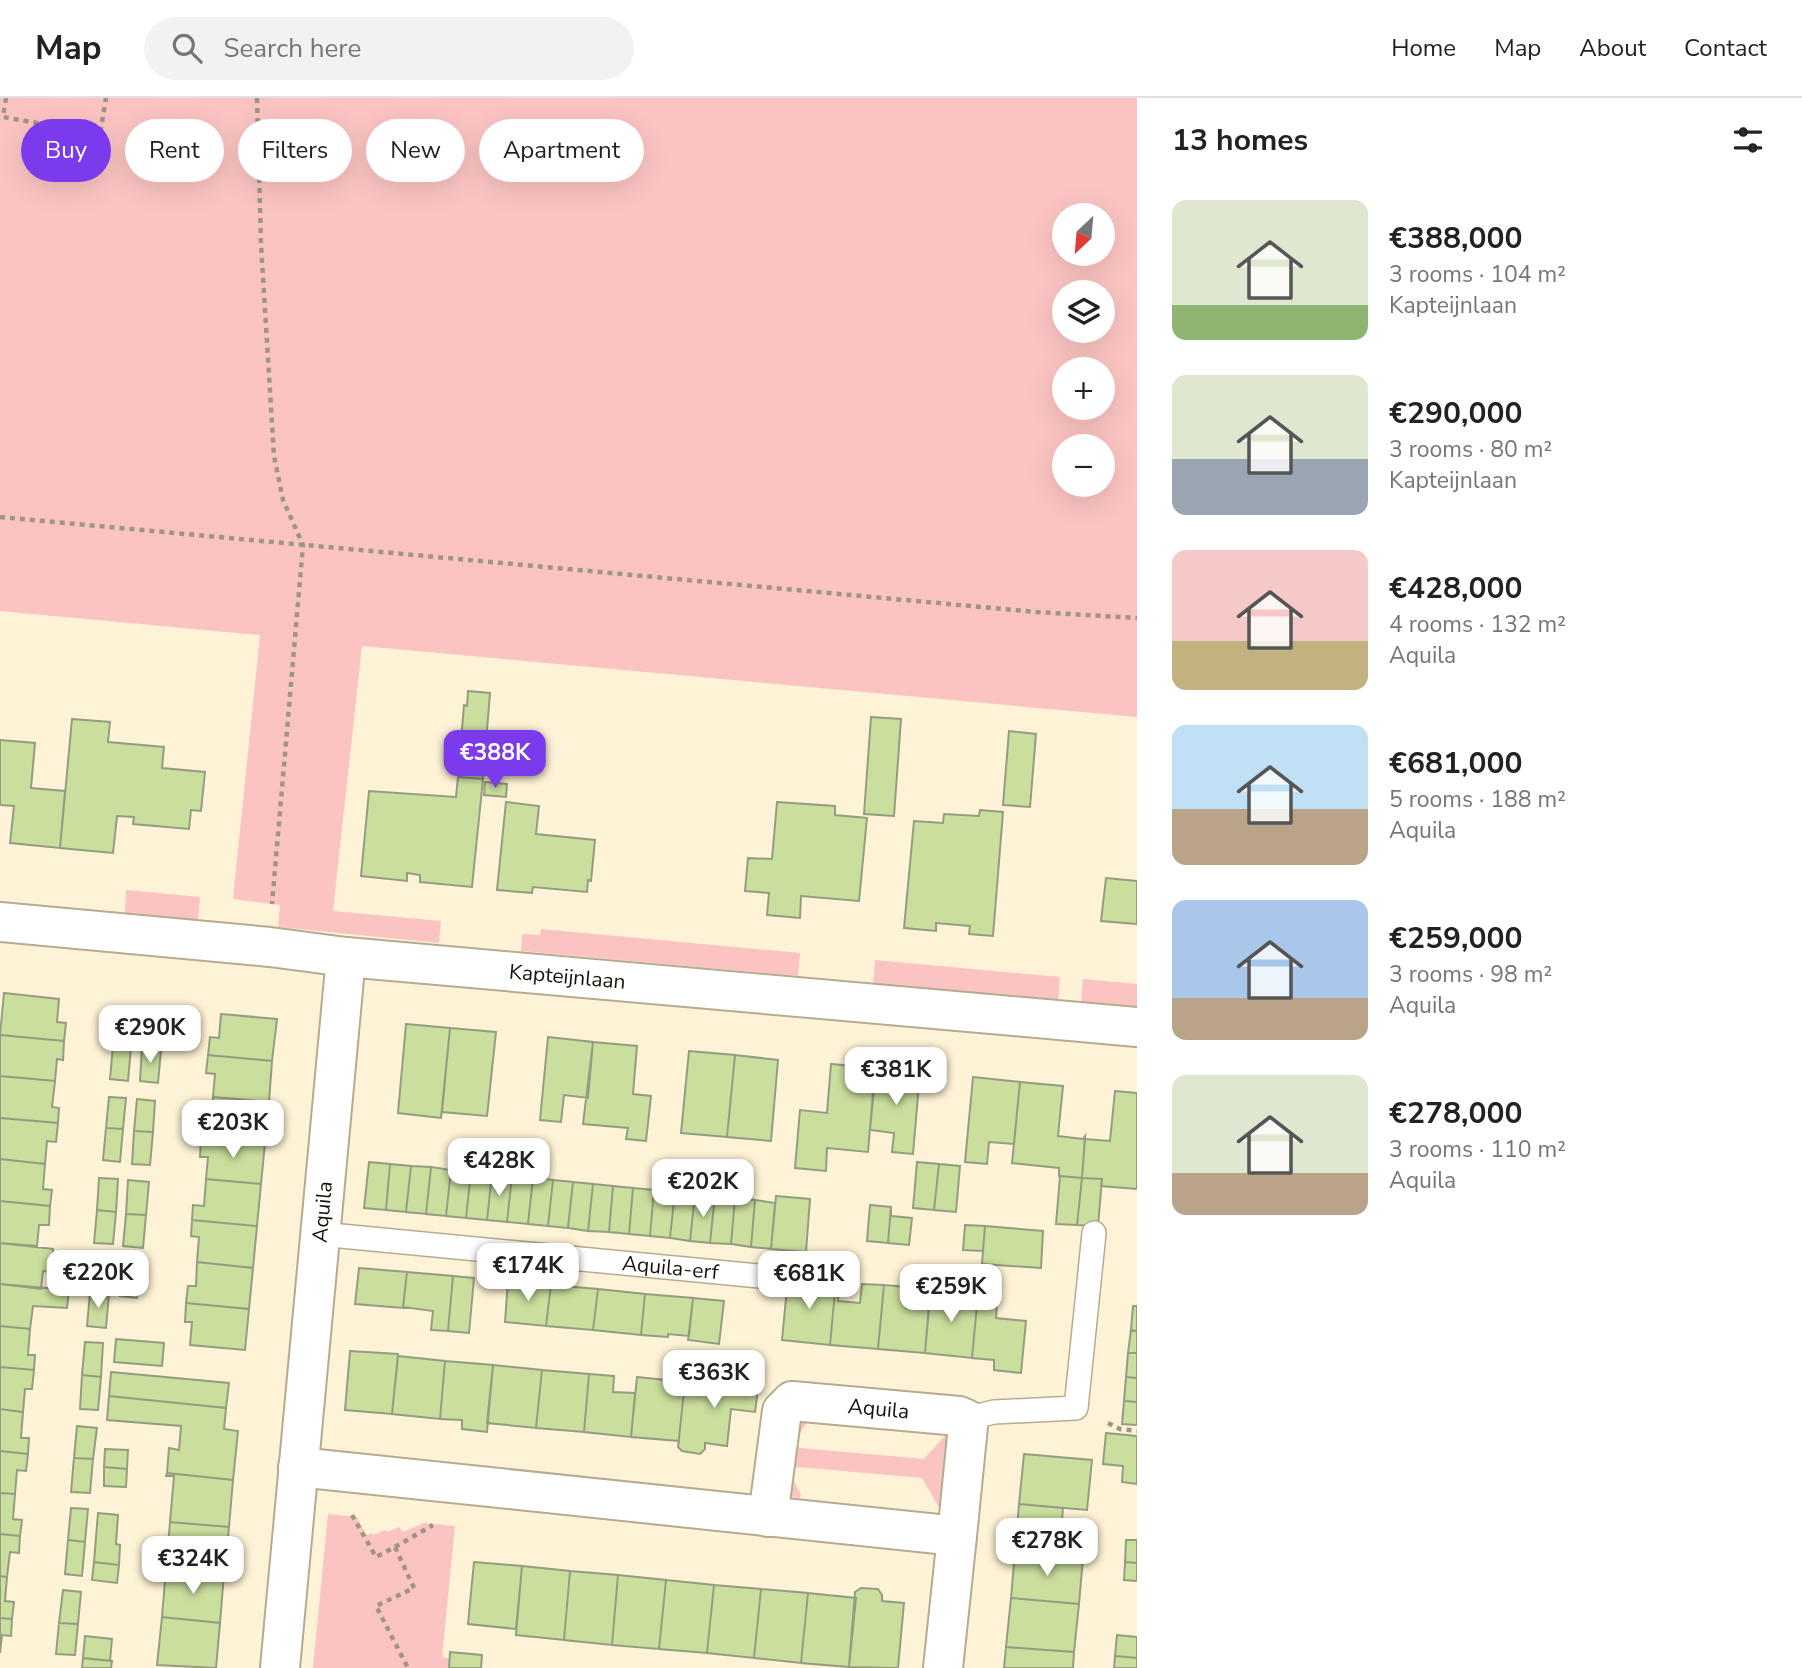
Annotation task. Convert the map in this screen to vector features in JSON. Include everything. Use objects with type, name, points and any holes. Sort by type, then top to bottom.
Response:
[{"type":"street","name":"Kapteijnlaan","points":[[0,922],[271,947],[346,957],[1137,1027]]},
{"type":"street","name":"Aquila","points":[[280,1668],[346,957]]},
{"type":"street","name":"Aquila","points":[[768,1517],[782,1411],[792,1401],[959,1416],[966,1419]]},
{"type":"street","points":[[943,1668],[968,1426],[966,1419]]},
{"type":"street","points":[[298,1467],[957,1536]]},
{"type":"lane","points":[[966,1419],[994,1412],[1076,1408],[1094,1233]]},
{"type":"lane","name":"Aquila-erf","points":[[320,1234],[769,1277]]},
{"type":"path","points":[[6,98],[2,117],[100,134],[106,98]]},
{"type":"path","points":[[257,98],[261,244],[274,456],[283,500],[303,545],[272,896],[271,947]]},
{"type":"path","points":[[0,517],[995,608],[1137,618]]},
{"type":"path","points":[[1120,1429],[1137,1431]]},
{"type":"path","points":[[349,1510],[376,1557],[395,1547],[414,1588],[376,1606],[408,1668]]},
{"type":"shaded area","points":[[0,98],[1137,98],[1137,717],[362,646],[333,911],[441,921],[439,943],[278,927],[280,905],[233,899],[260,635],[0,611]]},
{"type":"shaded area","points":[[126,890],[200,897],[198,920],[125,913]]},
{"type":"shaded area","points":[[541,929],[800,953],[798,976],[521,951],[522,934],[540,935]]},
{"type":"shaded area","points":[[875,960],[1060,977],[1058,1001],[873,984]]},
{"type":"shaded area","points":[[1083,979],[1137,984],[1137,1008],[1081,1003]]},
{"type":"shaded area","points":[[792,1420],[809,1420],[795,1440],[800,1448],[924,1459],[950,1430],[941,1511],[922,1478],[798,1467],[793,1469],[791,1476],[801,1494],[800,1498],[788,1497]]},
{"type":"shaded area","points":[[328,1514],[357,1517],[366,1535],[399,1527],[403,1532],[424,1523],[455,1526],[442,1657],[450,1659],[449,1668],[313,1668]]},
{"type":"building","points":[[468,691],[490,693],[483,779],[458,777],[464,705],[467,706]]},
{"type":"building","points":[[871,717],[901,719],[894,816],[864,814]]},
{"type":"building","points":[[72,719],[110,722],[108,742],[164,747],[162,768],[205,772],[201,811],[191,810],[189,829],[133,824],[134,817],[117,816],[113,853],[60,848]]},
{"type":"building","points":[[1009,731],[1036,734],[1030,807],[1003,805]]},
{"type":"building","points":[[0,740],[35,743],[31,788],[65,791],[60,848],[10,843],[14,806],[0,805]]},
{"type":"building","points":[[458,777],[483,779],[472,887],[420,882],[420,875],[407,873],[407,881],[361,876],[369,791],[456,797]]},
{"type":"building","points":[[485,782],[507,784],[506,797],[484,795]]},
{"type":"building","points":[[506,802],[539,806],[536,834],[595,840],[591,881],[588,880],[587,892],[533,887],[532,893],[497,890]]},
{"type":"building","points":[[777,802],[835,806],[835,815],[867,818],[859,901],[801,896],[800,918],[767,915],[769,893],[745,891],[748,858],[772,859]]},
{"type":"building","points":[[980,810],[1003,812],[993,936],[969,934],[970,926],[936,923],[936,931],[904,928],[914,821],[943,823],[944,814],[979,816]]},
{"type":"building","points":[[1106,878],[1137,881],[1137,924],[1101,921]]},
{"type":"building","points":[[4,993],[59,999],[57,1022],[66,1023],[64,1041],[0,1035]]},
{"type":"building","points":[[115,1013],[133,1015],[131,1047],[113,1045]]},
{"type":"building","points":[[221,1014],[277,1019],[272,1061],[208,1055],[210,1037],[219,1038]]},
{"type":"building","points":[[145,1015],[164,1017],[161,1050],[142,1048]]},
{"type":"building","points":[[406,1024],[450,1028],[441,1118],[398,1113]]},
{"type":"building","points":[[450,1028],[496,1032],[487,1116],[442,1112]]},
{"type":"building","points":[[0,1035],[64,1041],[63,1060],[57,1059],[55,1081],[0,1076]]},
{"type":"building","points":[[548,1037],[593,1042],[588,1098],[564,1095],[561,1122],[540,1120]]},
{"type":"building","points":[[593,1042],[637,1046],[633,1094],[651,1096],[646,1141],[626,1139],[628,1128],[583,1124]]},
{"type":"building","points":[[113,1045],[131,1047],[128,1081],[110,1079]]},
{"type":"building","points":[[142,1048],[161,1050],[158,1083],[140,1081]]},
{"type":"building","points":[[689,1051],[735,1055],[727,1137],[681,1133]]},
{"type":"building","points":[[208,1055],[272,1061],[269,1102],[213,1097],[215,1074],[206,1073]]},
{"type":"building","points":[[735,1055],[778,1060],[771,1141],[727,1137]]},
{"type":"building","points":[[831,1064],[875,1068],[868,1152],[827,1148],[826,1171],[795,1168],[800,1110],[827,1113]]},
{"type":"building","points":[[876,1068],[920,1072],[913,1154],[892,1152],[894,1133],[870,1130]]},
{"type":"building","points":[[0,1076],[55,1081],[52,1107],[59,1108],[58,1123],[0,1118]]},
{"type":"building","points":[[973,1077],[1020,1082],[1014,1144],[989,1142],[987,1164],[965,1162]]},
{"type":"building","points":[[1020,1082],[1063,1086],[1058,1136],[1083,1139],[1085,1136],[1082,1178],[1059,1176],[1059,1168],[1012,1163]]},
{"type":"building","points":[[1115,1091],[1137,1093],[1137,1189],[1101,1186],[1102,1179],[1082,1178],[1085,1139],[1110,1141]]},
{"type":"building","points":[[109,1097],[126,1098],[123,1129],[106,1128]]},
{"type":"building","points":[[213,1097],[269,1102],[265,1143],[201,1137],[202,1120],[212,1121]]},
{"type":"building","points":[[137,1099],[155,1101],[153,1132],[134,1131]]},
{"type":"building","points":[[0,1118],[58,1123],[56,1142],[47,1141],[45,1164],[0,1159]]},
{"type":"building","points":[[106,1128],[123,1129],[120,1162],[103,1160]]},
{"type":"building","points":[[134,1131],[153,1132],[150,1165],[132,1164]]},
{"type":"building","points":[[201,1137],[265,1143],[261,1184],[206,1179],[208,1157],[200,1157]]},
{"type":"building","points":[[0,1159],[45,1164],[43,1189],[52,1190],[50,1206],[0,1201]]},
{"type":"building","points":[[369,1162],[390,1164],[386,1210],[364,1208]]},
{"type":"building","points":[[917,1162],[939,1164],[934,1210],[913,1208]]},
{"type":"building","points":[[390,1164],[411,1166],[406,1212],[386,1210]]},
{"type":"building","points":[[939,1164],[960,1166],[956,1212],[934,1210]]},
{"type":"building","points":[[411,1166],[431,1167],[426,1214],[406,1212]]},
{"type":"building","points":[[431,1167],[451,1170],[446,1216],[426,1214]]},
{"type":"building","points":[[451,1170],[471,1172],[466,1218],[446,1216]]},
{"type":"building","points":[[471,1172],[492,1174],[487,1220],[466,1218]]},
{"type":"building","points":[[492,1174],[512,1176],[507,1222],[487,1220]]},
{"type":"building","points":[[512,1176],[533,1178],[528,1224],[507,1222]]},
{"type":"building","points":[[1060,1176],[1082,1178],[1077,1225],[1056,1224]]},
{"type":"building","points":[[99,1178],[118,1179],[116,1212],[97,1210]]},
{"type":"building","points":[[533,1178],[553,1180],[548,1226],[528,1224]]},
{"type":"building","points":[[1082,1178],[1102,1179],[1098,1226],[1077,1225]]},
{"type":"building","points":[[206,1179],[261,1184],[257,1226],[192,1220],[193,1205],[204,1206]]},
{"type":"building","points":[[128,1180],[149,1182],[146,1215],[126,1214]]},
{"type":"building","points":[[553,1180],[573,1182],[568,1228],[548,1226]]},
{"type":"building","points":[[573,1182],[593,1184],[588,1231],[568,1228]]},
{"type":"building","points":[[593,1184],[613,1186],[609,1232],[588,1231]]},
{"type":"building","points":[[613,1186],[633,1188],[629,1234],[609,1232]]},
{"type":"building","points":[[633,1188],[654,1190],[650,1236],[629,1234]]},
{"type":"building","points":[[654,1190],[675,1192],[670,1238],[650,1236]]},
{"type":"building","points":[[675,1192],[695,1195],[690,1241],[670,1238]]},
{"type":"building","points":[[695,1195],[715,1196],[710,1243],[690,1241]]},
{"type":"building","points":[[715,1196],[735,1198],[731,1244],[710,1243]]},
{"type":"building","points":[[776,1196],[810,1199],[806,1252],[771,1249]]},
{"type":"building","points":[[735,1198],[755,1200],[751,1247],[731,1244]]},
{"type":"building","points":[[755,1200],[775,1203],[771,1249],[751,1247]]},
{"type":"building","points":[[0,1201],[50,1206],[49,1225],[39,1225],[37,1246],[0,1243]]},
{"type":"building","points":[[870,1205],[891,1207],[888,1243],[867,1241]]},
{"type":"building","points":[[891,1207],[891,1216],[912,1218],[909,1245],[888,1243]]},
{"type":"building","points":[[97,1210],[116,1212],[113,1244],[94,1243]]},
{"type":"building","points":[[126,1214],[146,1215],[143,1248],[123,1246]]},
{"type":"building","points":[[192,1220],[257,1226],[253,1268],[197,1262],[199,1237],[191,1236]]},
{"type":"building","points":[[965,1225],[985,1226],[983,1251],[963,1250]]},
{"type":"building","points":[[985,1226],[1043,1231],[1041,1268],[982,1264]]},
{"type":"building","points":[[0,1243],[53,1249],[51,1272],[43,1271],[41,1289],[0,1284]]},
{"type":"building","points":[[92,1260],[111,1262],[109,1294],[90,1293]]},
{"type":"building","points":[[197,1262],[253,1268],[249,1309],[186,1303],[188,1286],[196,1286]]},
{"type":"building","points":[[123,1263],[140,1264],[137,1298],[120,1296]]},
{"type":"building","points":[[359,1268],[407,1272],[403,1308],[355,1304]]},
{"type":"building","points":[[407,1272],[453,1276],[448,1331],[431,1330],[433,1311],[403,1307]]},
{"type":"building","points":[[453,1276],[474,1278],[469,1333],[448,1331]]},
{"type":"building","points":[[788,1278],[836,1281],[830,1345],[782,1340]]},
{"type":"building","points":[[508,1281],[551,1285],[546,1326],[505,1322]]},
{"type":"building","points":[[836,1281],[839,1282],[838,1301],[860,1303],[862,1284],[884,1285],[878,1349],[830,1345]]},
{"type":"building","points":[[0,1284],[69,1290],[67,1308],[33,1306],[30,1329],[0,1326]]},
{"type":"building","points":[[551,1285],[598,1289],[593,1330],[546,1326]]},
{"type":"building","points":[[884,1285],[907,1287],[906,1308],[929,1309],[925,1353],[878,1349]]},
{"type":"building","points":[[598,1289],[645,1294],[641,1335],[593,1330]]},
{"type":"building","points":[[930,1291],[978,1294],[972,1358],[925,1353]]},
{"type":"building","points":[[90,1293],[109,1294],[106,1328],[87,1326]]},
{"type":"building","points":[[645,1294],[693,1298],[689,1336],[641,1335]]},
{"type":"building","points":[[978,1294],[980,1302],[997,1304],[996,1318],[1026,1321],[1021,1373],[994,1370],[994,1360],[972,1358]]},
{"type":"building","points":[[693,1298],[724,1301],[719,1344],[688,1340]]},
{"type":"building","points":[[186,1303],[249,1309],[245,1350],[190,1345],[192,1322],[185,1322]]},
{"type":"building","points":[[1133,1306],[1137,1306],[1137,1331],[1131,1330]]},
{"type":"building","points":[[0,1326],[30,1329],[28,1355],[35,1355],[34,1370],[0,1367]]},
{"type":"building","points":[[1131,1330],[1137,1331],[1137,1353],[1128,1353]]},
{"type":"building","points":[[116,1339],[164,1343],[162,1366],[114,1362]]},
{"type":"building","points":[[85,1342],[103,1343],[101,1377],[82,1375]]},
{"type":"building","points":[[350,1351],[398,1354],[392,1414],[345,1410]]},
{"type":"building","points":[[1128,1353],[1137,1353],[1137,1378],[1126,1377]]},
{"type":"building","points":[[398,1356],[445,1361],[440,1419],[392,1414]]},
{"type":"building","points":[[445,1361],[493,1365],[487,1432],[462,1429],[462,1420],[440,1419]]},
{"type":"building","points":[[493,1365],[542,1370],[536,1428],[487,1423]]},
{"type":"building","points":[[0,1367],[34,1370],[32,1389],[25,1389],[23,1412],[0,1409]]},
{"type":"building","points":[[542,1370],[589,1374],[584,1432],[536,1428]]},
{"type":"building","points":[[733,1370],[760,1373],[755,1412],[731,1409],[727,1446],[705,1443],[705,1449],[700,1454],[682,1451],[678,1447],[685,1382],[732,1386]]},
{"type":"building","points":[[111,1372],[229,1383],[226,1408],[109,1396]]},
{"type":"building","points":[[589,1374],[614,1376],[613,1392],[635,1393],[631,1437],[584,1432]]},
{"type":"building","points":[[82,1375],[101,1377],[98,1410],[80,1409]]},
{"type":"building","points":[[637,1377],[685,1382],[679,1441],[631,1437]]},
{"type":"building","points":[[1126,1377],[1137,1378],[1137,1402],[1124,1401]]},
{"type":"building","points":[[109,1396],[226,1408],[224,1429],[238,1431],[233,1480],[167,1473],[169,1448],[179,1450],[181,1426],[107,1420]]},
{"type":"building","points":[[1124,1401],[1137,1402],[1137,1425],[1122,1424]]},
{"type":"building","points":[[0,1409],[23,1412],[21,1438],[29,1438],[28,1454],[0,1451]]},
{"type":"building","points":[[77,1426],[97,1428],[93,1459],[74,1458]]},
{"type":"building","points":[[1106,1433],[1137,1436],[1137,1484],[1122,1482],[1123,1466],[1103,1464]]},
{"type":"building","points":[[105,1449],[128,1450],[127,1469],[104,1467]]},
{"type":"building","points":[[0,1451],[28,1454],[26,1471],[17,1470],[15,1494],[0,1493]]},
{"type":"building","points":[[1024,1454],[1092,1460],[1087,1510],[1019,1504]]},
{"type":"building","points":[[74,1458],[93,1459],[90,1493],[71,1492]]},
{"type":"building","points":[[104,1467],[127,1469],[126,1487],[104,1486]]},
{"type":"building","points":[[167,1473],[233,1480],[229,1527],[170,1522],[174,1476],[166,1476]]},
{"type":"building","points":[[0,1493],[15,1494],[13,1519],[22,1520],[20,1536],[0,1534]]},
{"type":"building","points":[[1019,1504],[1063,1508],[1059,1556],[1015,1551]]},
{"type":"building","points":[[71,1508],[88,1509],[85,1542],[68,1540]]},
{"type":"building","points":[[98,1513],[118,1515],[116,1544],[120,1545],[119,1565],[94,1562]]},
{"type":"building","points":[[170,1522],[229,1527],[224,1574],[166,1569]]},
{"type":"building","points":[[0,1534],[20,1536],[19,1553],[10,1552],[7,1577],[0,1576]]},
{"type":"building","points":[[68,1540],[85,1542],[82,1576],[65,1574]]},
{"type":"building","points":[[1126,1540],[1137,1540],[1137,1563],[1125,1562]]},
{"type":"building","points":[[1015,1551],[1083,1558],[1079,1604],[1011,1598]]},
{"type":"building","points":[[94,1562],[119,1565],[117,1583],[92,1580]]},
{"type":"building","points":[[474,1562],[522,1566],[516,1629],[468,1624]]},
{"type":"building","points":[[1125,1562],[1137,1563],[1137,1581],[1124,1580]]},
{"type":"building","points":[[522,1566],[570,1571],[564,1640],[516,1635]]},
{"type":"building","points":[[166,1569],[224,1574],[220,1623],[162,1617]]},
{"type":"building","points":[[570,1571],[618,1575],[612,1645],[564,1640]]},
{"type":"building","points":[[618,1575],[666,1580],[659,1649],[612,1645]]},
{"type":"building","points":[[0,1576],[7,1577],[5,1601],[14,1602],[12,1619],[0,1618]]},
{"type":"building","points":[[666,1580],[714,1585],[707,1653],[659,1649]]},
{"type":"building","points":[[714,1585],[761,1589],[754,1658],[707,1653]]},
{"type":"building","points":[[861,1588],[878,1589],[882,1601],[904,1603],[898,1668],[849,1667],[855,1592]]},
{"type":"building","points":[[761,1589],[808,1593],[801,1663],[754,1658]]},
{"type":"building","points":[[63,1590],[81,1592],[78,1624],[59,1623]]},
{"type":"building","points":[[808,1593],[856,1598],[849,1667],[801,1663]]},
{"type":"building","points":[[1011,1598],[1079,1604],[1074,1652],[1006,1647]]},
{"type":"building","points":[[162,1617],[220,1623],[216,1668],[157,1665]]},
{"type":"building","points":[[0,1618],[12,1619],[11,1636],[2,1635],[0,1653]]},
{"type":"building","points":[[59,1623],[78,1624],[75,1655],[56,1654]]},
{"type":"building","points":[[1117,1635],[1137,1637],[1137,1658],[1115,1656]]},
{"type":"building","points":[[85,1636],[112,1639],[110,1661],[83,1658]]},
{"type":"building","points":[[1006,1647],[1074,1652],[1073,1668],[1004,1668]]},
{"type":"building","points":[[450,1652],[482,1655],[481,1668],[449,1668]]},
{"type":"building","points":[[1115,1656],[1137,1658],[1137,1668],[1114,1668]]},
{"type":"building","points":[[83,1658],[112,1661],[111,1668],[82,1668]]}]
